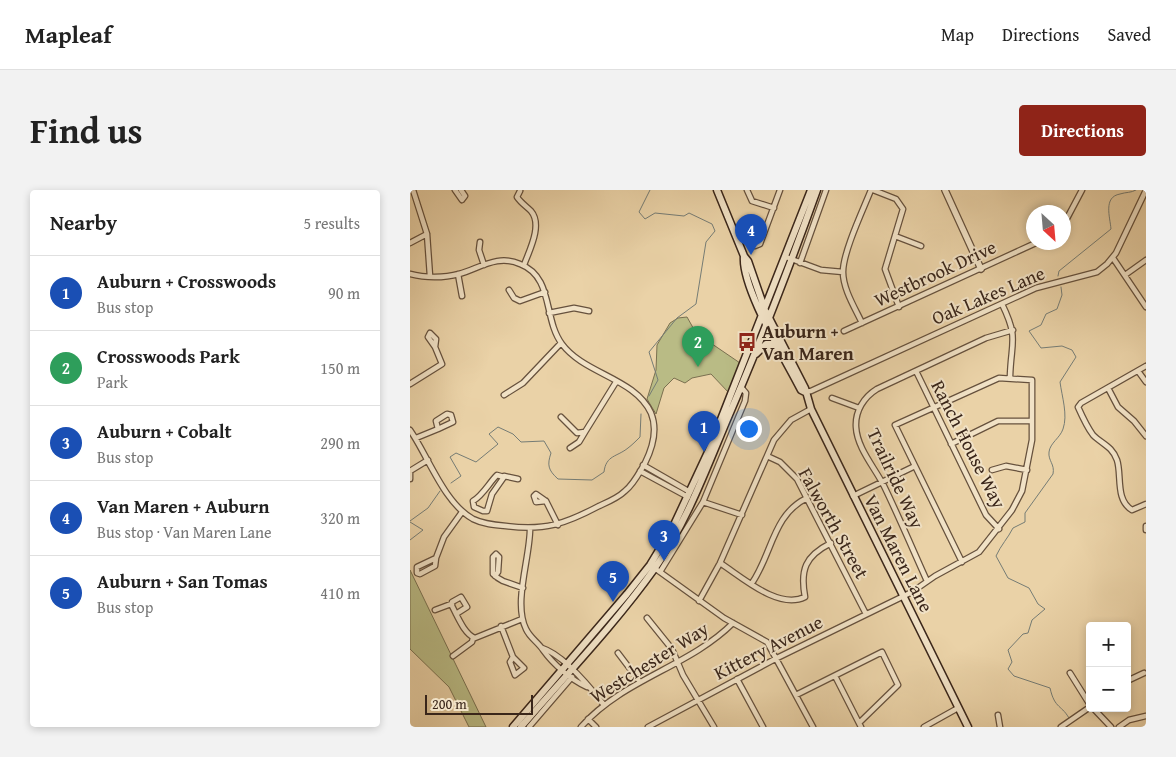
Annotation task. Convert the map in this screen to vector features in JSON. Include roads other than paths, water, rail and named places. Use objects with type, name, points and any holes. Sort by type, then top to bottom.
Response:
[{"type":"main road","name":"Van Maren Lane","points":[[717,190],[744,256],[748,261],[779,351],[801,390],[805,392]]},
{"type":"main road","points":[[521,727],[655,568],[692,496],[741,387],[752,359],[773,290],[789,258],[811,190]]},
{"type":"main road","points":[[692,496],[817,190]]},
{"type":"main road","name":"Van Maren Lane","points":[[744,256],[752,293],[796,371],[811,408],[853,496],[968,727]]},
{"type":"main road","points":[[756,288],[763,293],[773,290]]},
{"type":"main road","points":[[752,359],[766,344],[772,344],[779,351]]},
{"type":"main road","points":[[512,727],[568,671]]},
{"type":"street","points":[[413,190],[427,234],[430,276]]},
{"type":"street","points":[[455,190],[462,200],[465,196],[462,190]]},
{"type":"street","points":[[747,190],[752,202],[774,208]]},
{"type":"street","points":[[755,246],[760,244],[780,190]]},
{"type":"street","points":[[800,263],[826,190]]},
{"type":"street","points":[[862,323],[847,288],[843,272],[845,258],[872,190],[896,199],[903,207],[903,214],[885,269],[898,307]]},
{"type":"street","points":[[945,190],[980,269]]},
{"type":"street","points":[[1071,211],[1082,190]]},
{"type":"street","points":[[520,191],[517,197],[532,212],[535,223],[534,236],[524,265]]},
{"type":"street","name":"Oak Lakes Lane","points":[[805,392],[811,391],[1049,283],[1097,272],[1113,258],[1146,192]]},
{"type":"street","points":[[410,243],[427,234]]},
{"type":"street","points":[[896,236],[921,246]]},
{"type":"street","points":[[480,242],[479,250],[484,264]]},
{"type":"street","name":"Westbrook Drive","points":[[844,331],[1026,248]]},
{"type":"street","points":[[789,258],[821,270],[843,272]]},
{"type":"street","points":[[1113,258],[1146,307]]},
{"type":"street","points":[[410,274],[430,276],[458,274],[484,264],[507,260],[524,265],[536,275],[545,292],[553,328],[561,343],[574,357],[638,396],[652,418],[654,444],[644,465],[622,494],[558,525],[530,529],[492,525],[475,520],[462,512],[451,499],[410,430]]},
{"type":"street","points":[[1125,275],[1146,260]]},
{"type":"street","points":[[458,274],[462,296]]},
{"type":"street","points":[[508,290],[514,298],[520,301],[545,292]]},
{"type":"street","points":[[962,562],[895,425],[989,381],[1010,377],[1014,339],[1013,330],[1002,304]]},
{"type":"street","points":[[549,313],[574,308],[589,312]]},
{"type":"street","name":"Trailride Way","points":[[928,581],[882,482],[857,434],[856,421],[859,408],[873,392],[986,338],[1013,330]]},
{"type":"street","points":[[504,394],[523,383],[561,343]]},
{"type":"street","points":[[410,384],[442,364],[435,347]]},
{"type":"street","points":[[783,360],[796,371]]},
{"type":"street","points":[[1146,366],[1081,403],[1078,408],[1092,433],[1114,452],[1119,466],[1119,486],[1129,509],[1134,510],[1146,504]]},
{"type":"street","name":"Ranch House Way","points":[[916,371],[986,516],[999,528]]},
{"type":"street","points":[[1138,371],[1146,382]]},
{"type":"street","name":"Kittery Avenue","points":[[648,727],[777,658],[904,596],[979,552],[999,528],[1019,498],[1032,446],[1032,380],[1010,377]]},
{"type":"street","points":[[570,448],[579,442],[616,382]]},
{"type":"street","points":[[741,387],[746,392],[745,400],[703,502],[655,568],[698,600],[767,642],[813,727]]},
{"type":"street","points":[[1108,388],[1118,407],[1134,421],[1146,436]]},
{"type":"street","points":[[832,398],[859,408]]},
{"type":"street","points":[[698,600],[720,563],[767,456],[783,427],[811,408]]},
{"type":"street","points":[[561,417],[577,433],[585,432]]},
{"type":"street","points":[[951,444],[998,421],[1032,421]]},
{"type":"street","points":[[416,438],[438,428]]},
{"type":"street","name":"Falworth Street","points":[[767,456],[780,462],[792,473],[808,498],[866,614]]},
{"type":"street","points":[[410,479],[410,471],[428,460]]},
{"type":"street","points":[[644,465],[692,496]]},
{"type":"street","points":[[853,496],[915,466]]},
{"type":"street","points":[[992,470],[1006,466],[1027,470]]},
{"type":"street","points":[[640,471],[692,496]]},
{"type":"street","points":[[504,477],[492,494],[487,511],[473,506],[474,501],[480,497],[486,486],[497,475],[518,479]]},
{"type":"street","points":[[752,583],[782,519],[795,504],[808,498]]},
{"type":"street","points":[[546,501],[558,525]]},
{"type":"street","points":[[703,502],[742,515]]},
{"type":"street","points":[[475,520],[481,510]]},
{"type":"street","points":[[436,558],[418,567],[416,572],[420,574],[435,566],[444,537],[462,512]]},
{"type":"street","points":[[530,529],[521,606],[522,619],[530,635],[542,648],[551,651],[568,671],[604,705]]},
{"type":"street","points":[[720,563],[784,601],[793,601],[805,597],[802,578],[806,564],[815,553],[830,543]]},
{"type":"street","points":[[495,576],[523,588]]},
{"type":"street","points":[[435,610],[451,604],[461,597],[467,607],[456,614]]},
{"type":"street","points":[[451,604],[469,635],[473,638]]},
{"type":"street","points":[[647,618],[667,641],[714,727]]},
{"type":"street","points":[[453,656],[472,642],[473,638],[522,619]]},
{"type":"street","name":"Westchester Way","points":[[581,727],[604,705],[677,660],[712,642],[733,623]]},
{"type":"street","points":[[501,626],[513,657]]},
{"type":"street","points":[[796,696],[835,676],[882,652],[898,685],[860,725],[835,676]]},
{"type":"street","points":[[618,653],[640,682]]},
{"type":"street","points":[[568,671],[584,680],[587,687]]},
{"type":"street","points":[[529,727],[568,671]]},
{"type":"street","points":[[1070,673],[1086,698]]},
{"type":"street","points":[[1131,678],[1144,673]]},
{"type":"street","points":[[737,679],[763,727]]},
{"type":"street","points":[[924,727],[958,708]]},
{"type":"street","points":[[1061,727],[1086,709]]},
{"type":"street","points":[[1097,712],[1111,727]]},
{"type":"street","points":[[998,715],[1000,727]]},
{"type":"street","points":[[1119,727],[1129,720],[1146,716]]},
{"type":"street","points":[[588,719],[596,727]]},
{"type":"waterway","points":[[649,396],[658,380],[649,352],[677,318],[696,304],[706,242],[715,231],[712,224],[689,213],[684,216],[655,213],[645,219],[639,212],[650,190]]},
{"type":"waterway","points":[[1058,276],[1059,271],[1111,229],[1109,213],[1111,199],[1122,193],[1136,190]]},
{"type":"waterway","points":[[1061,287],[1062,295],[1057,309],[1046,314],[1041,325],[1029,331],[1041,348],[1062,346],[1072,350],[1076,357],[1060,382],[1065,418],[1062,432],[1051,446],[1049,452],[1053,474],[1025,513],[1025,522],[1013,528],[996,556],[1008,578],[1029,588],[1038,604],[1045,609],[1032,620],[1028,633],[1023,634],[1008,650],[1012,662],[1008,669],[1014,676],[1050,688],[1056,704],[1070,720]]},
{"type":"waterway","points":[[451,483],[461,476],[450,457],[456,453],[476,462],[498,444],[489,434],[498,427],[513,434],[521,442],[544,441],[551,453],[549,467],[558,479],[592,480],[604,472],[605,466],[610,459],[628,448],[640,437],[641,414]]},
{"type":"waterway","points":[[410,521],[428,508],[440,491]]},
{"type":"waterway","points":[[410,522],[423,530],[410,540]]},
{"type":"place","name":"Van Maren + Auburn","points":[[751,255]]},
{"type":"place","name":"Auburn + Van Maren","points":[[747,342]]},
{"type":"place","name":"Crosswoods Park","points":[[698,367]]},
{"type":"place","name":"Auburn + Crosswoods","points":[[704,452]]},
{"type":"place","name":"Auburn + Cobalt","points":[[664,561]]},
{"type":"place","name":"Auburn + San Tomas","points":[[613,602]]}]
